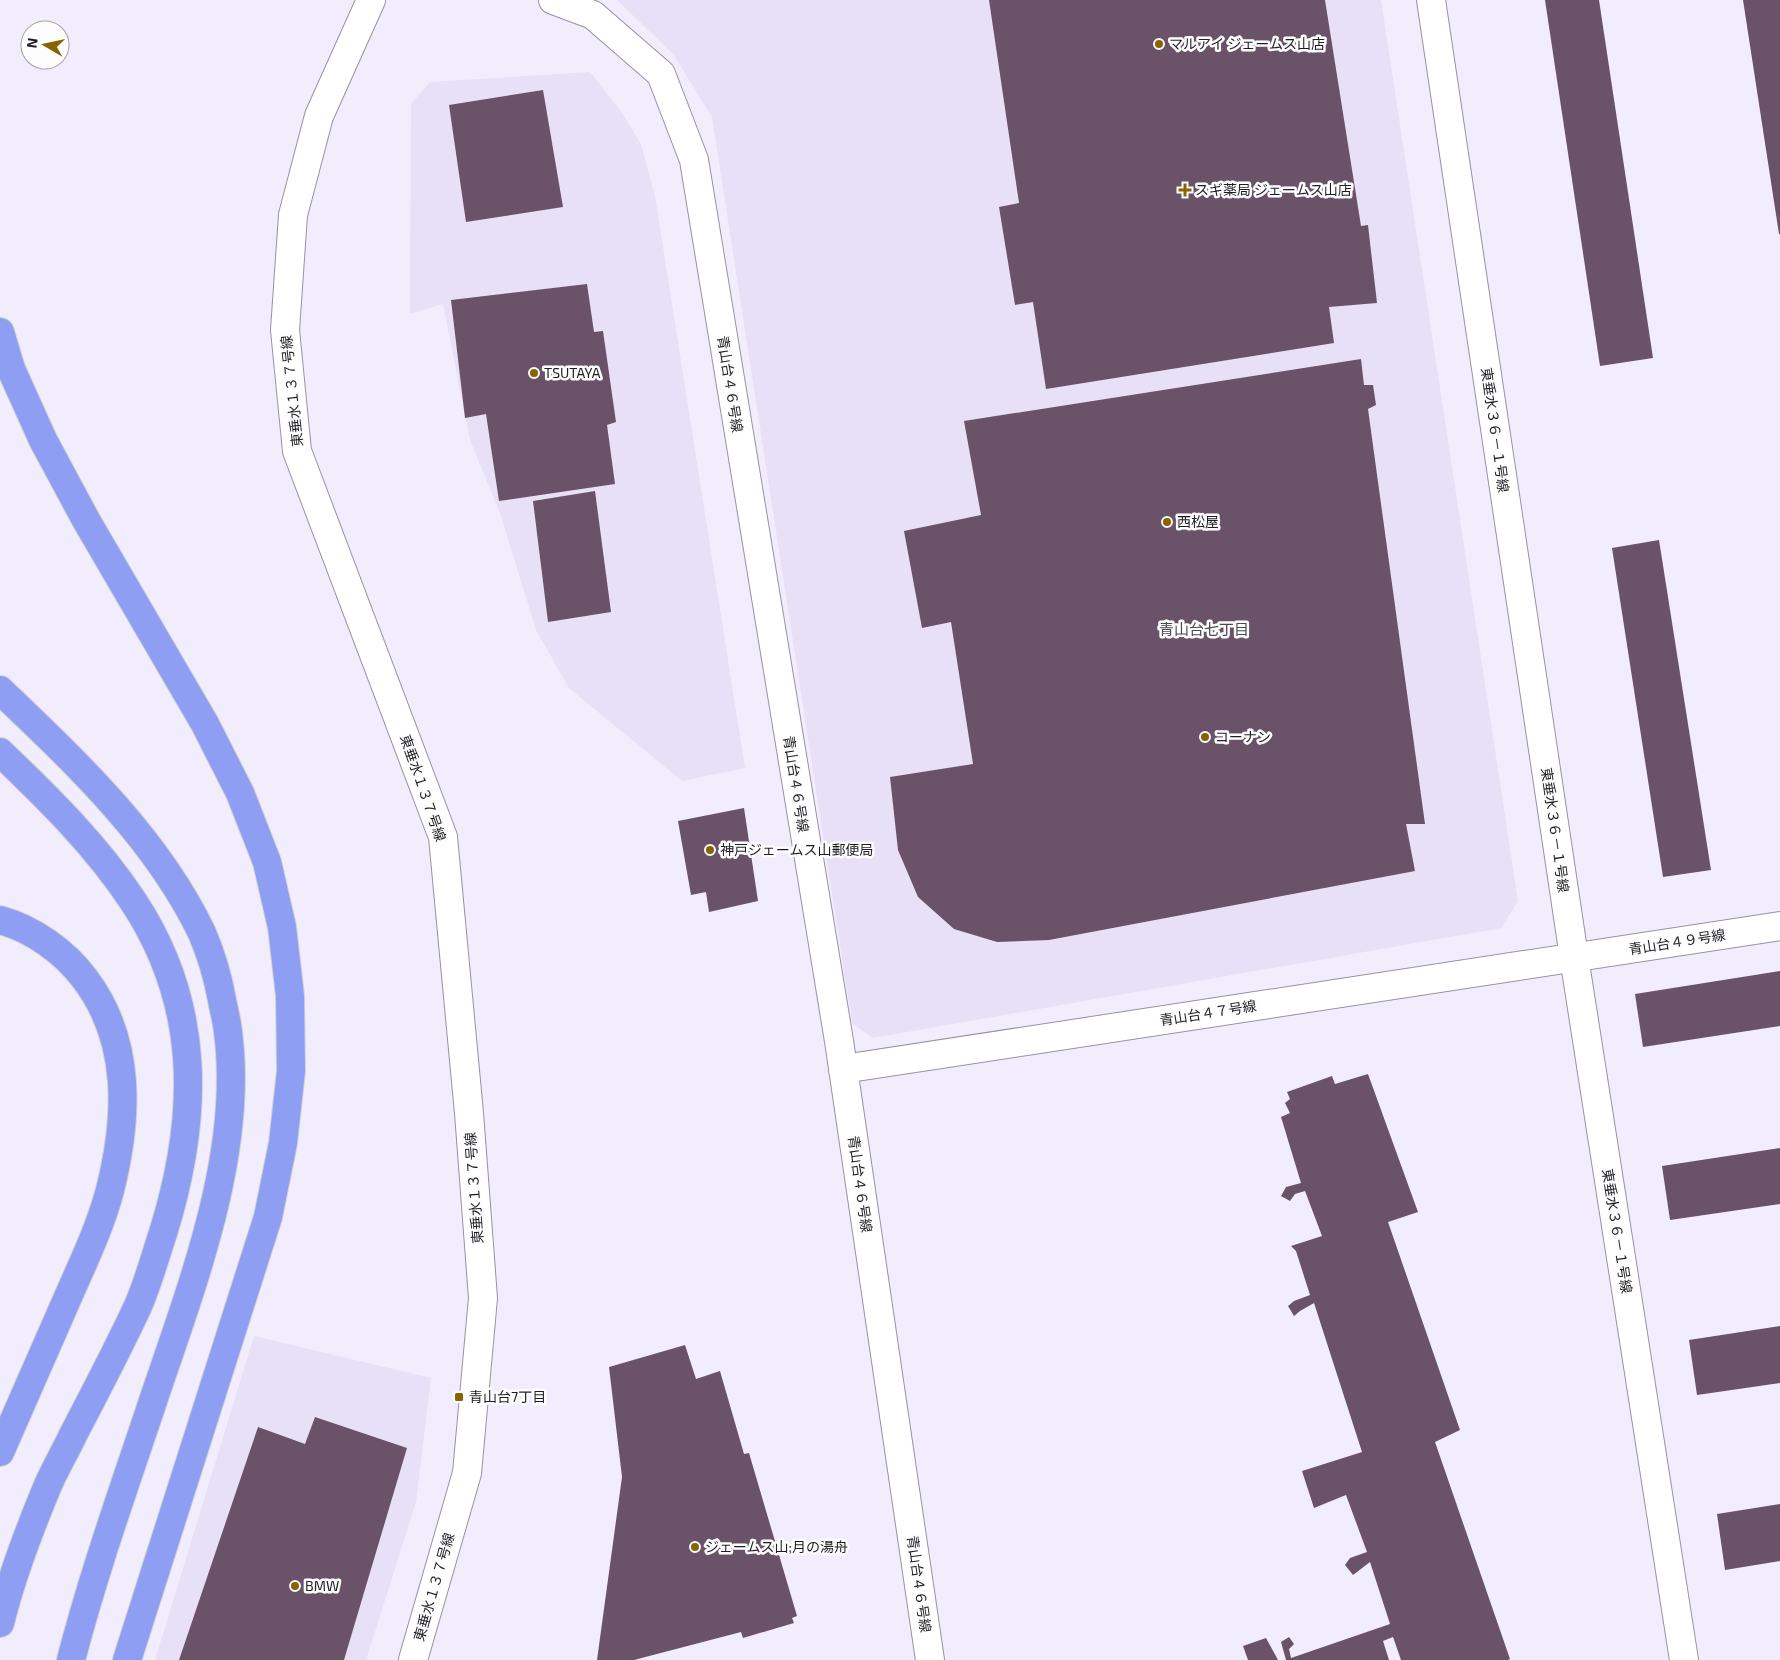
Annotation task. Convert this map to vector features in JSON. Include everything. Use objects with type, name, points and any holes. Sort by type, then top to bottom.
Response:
[{"type":"highway","points":[[0,332],[11,369],[43,440],[86,520],[205,724],[240,793],[269,872],[282,927],[290,996],[291,1072],[283,1143],[268,1217],[126,1660]]},
{"type":"highway","points":[[0,690],[65,752],[113,804],[157,860],[181,896],[203,935],[218,983],[228,1032],[231,1086],[226,1143],[214,1206],[193,1282],[111,1525],[71,1660]]},
{"type":"highway","points":[[0,752],[47,798],[96,851],[134,902],[160,949],[178,996],[187,1042],[189,1093],[184,1144],[174,1197],[139,1304],[48,1484],[23,1550],[0,1623]]},
{"type":"highway","points":[[0,920],[15,924],[46,942],[75,966],[98,996],[116,1041],[122,1069],[123,1111],[110,1191],[94,1235],[0,1452]]},
{"type":"street","name":"東垂水１３７号線","points":[[371,0],[319,116],[292,215],[285,330],[297,451],[443,837],[469,1113],[483,1298],[467,1473],[413,1660]]},
{"type":"street","name":"青山台４６号線","points":[[553,0],[592,15],[662,74],[694,160],[843,1069],[930,1660]]},
{"type":"street","name":"東垂水３６－１号線","points":[[1431,0],[1574,958],[1684,1660]]},
{"type":"street","name":"青山台４９号線","points":[[1574,958],[1780,926]]},
{"type":"street","name":"青山台４７号線","points":[[843,1069],[1574,958]]},
{"type":"shaded area","points":[[617,0],[1381,0],[1518,901],[1501,928],[873,1038],[852,1023],[712,117],[673,54]]},
{"type":"shaded area","points":[[590,72],[620,110],[641,144],[655,196],[745,768],[682,781],[569,688],[536,630],[500,513],[470,440],[443,304],[410,314],[411,104],[430,82]]},
{"type":"shaded area","points":[[254,1336],[431,1378],[416,1502],[366,1660],[155,1660]]},
{"type":"building","points":[[989,0],[1325,0],[1361,226],[1368,225],[1377,303],[1329,307],[1334,343],[1046,389],[1033,302],[1015,305],[999,207],[1019,203]]},
{"type":"building","points":[[1545,0],[1599,0],[1653,358],[1600,366]]},
{"type":"building","points":[[1743,0],[1780,0],[1780,234],[1779,234]]},
{"type":"building","points":[[543,90],[563,207],[466,222],[449,105]]},
{"type":"building","name":"TSUTAYA","points":[[587,284],[594,332],[603,331],[616,422],[607,425],[615,484],[499,501],[486,414],[465,418],[451,300]]},
{"type":"building","points":[[1361,359],[1364,385],[1373,385],[1376,405],[1368,409],[1425,824],[1406,824],[1415,871],[1049,940],[997,942],[954,929],[918,897],[898,850],[890,777],[973,764],[951,622],[922,628],[904,531],[981,515],[964,421]]},
{"type":"building","points":[[595,491],[611,612],[548,622],[533,501]]},
{"type":"building","points":[[1659,540],[1711,870],[1663,877],[1612,548]]},
{"type":"building","points":[[744,808],[758,901],[709,912],[706,892],[691,895],[678,821]]},
{"type":"building","points":[[1780,971],[1780,1026],[1643,1047],[1635,994]]},
{"type":"building","points":[[1368,1074],[1418,1212],[1388,1222],[1460,1430],[1435,1442],[1510,1659],[1508,1660],[1401,1660],[1393,1637],[1383,1641],[1389,1660],[1286,1660],[1281,1642],[1289,1637],[1294,1644],[1289,1649],[1291,1658],[1390,1624],[1370,1562],[1353,1575],[1345,1565],[1350,1558],[1367,1552],[1346,1495],[1314,1508],[1302,1471],[1362,1452],[1314,1303],[1294,1316],[1288,1306],[1294,1301],[1310,1295],[1296,1251],[1291,1246],[1322,1236],[1305,1191],[1295,1194],[1290,1201],[1281,1196],[1286,1187],[1301,1183],[1281,1117],[1290,1113],[1285,1103],[1290,1099],[1287,1092],[1332,1076],[1335,1084]]},
{"type":"building","points":[[1780,1148],[1780,1204],[1670,1220],[1662,1166]]},
{"type":"building","points":[[1780,1326],[1780,1383],[1697,1395],[1689,1340]]},
{"type":"building","name":"ジェームス山;月の湯舟","points":[[685,1345],[696,1379],[720,1371],[744,1454],[749,1453],[797,1616],[792,1618],[794,1623],[743,1638],[741,1632],[634,1660],[597,1660],[622,1477],[609,1367]]},
{"type":"building","points":[[315,1417],[407,1448],[344,1660],[179,1660],[258,1427],[305,1444]]},
{"type":"building","points":[[1780,1504],[1780,1561],[1725,1570],[1717,1514]]},
{"type":"building","points":[[1266,1638],[1278,1660],[1248,1660],[1243,1646]]},
{"type":"place","name":"マルアイ ジェームス山店","points":[[1159,44]]},
{"type":"place","name":"スギ薬局 ジェームス山店","points":[[1185,190]]},
{"type":"place","name":"TSUTAYA","points":[[534,373]]},
{"type":"place","name":"西松屋","points":[[1167,522]]},
{"type":"place","name":"コーナン","points":[[1205,737]]},
{"type":"place","name":"神戸ジェームス山郵便局","points":[[710,850]]},
{"type":"place","name":"青山台7丁目","points":[[459,1397]]},
{"type":"place","name":"ジェームス山;月の湯舟","points":[[695,1547]]},
{"type":"place","name":"BMW","points":[[295,1586]]},
{"type":"district","name":"青山台七丁目","points":[[1204,630]]}]
